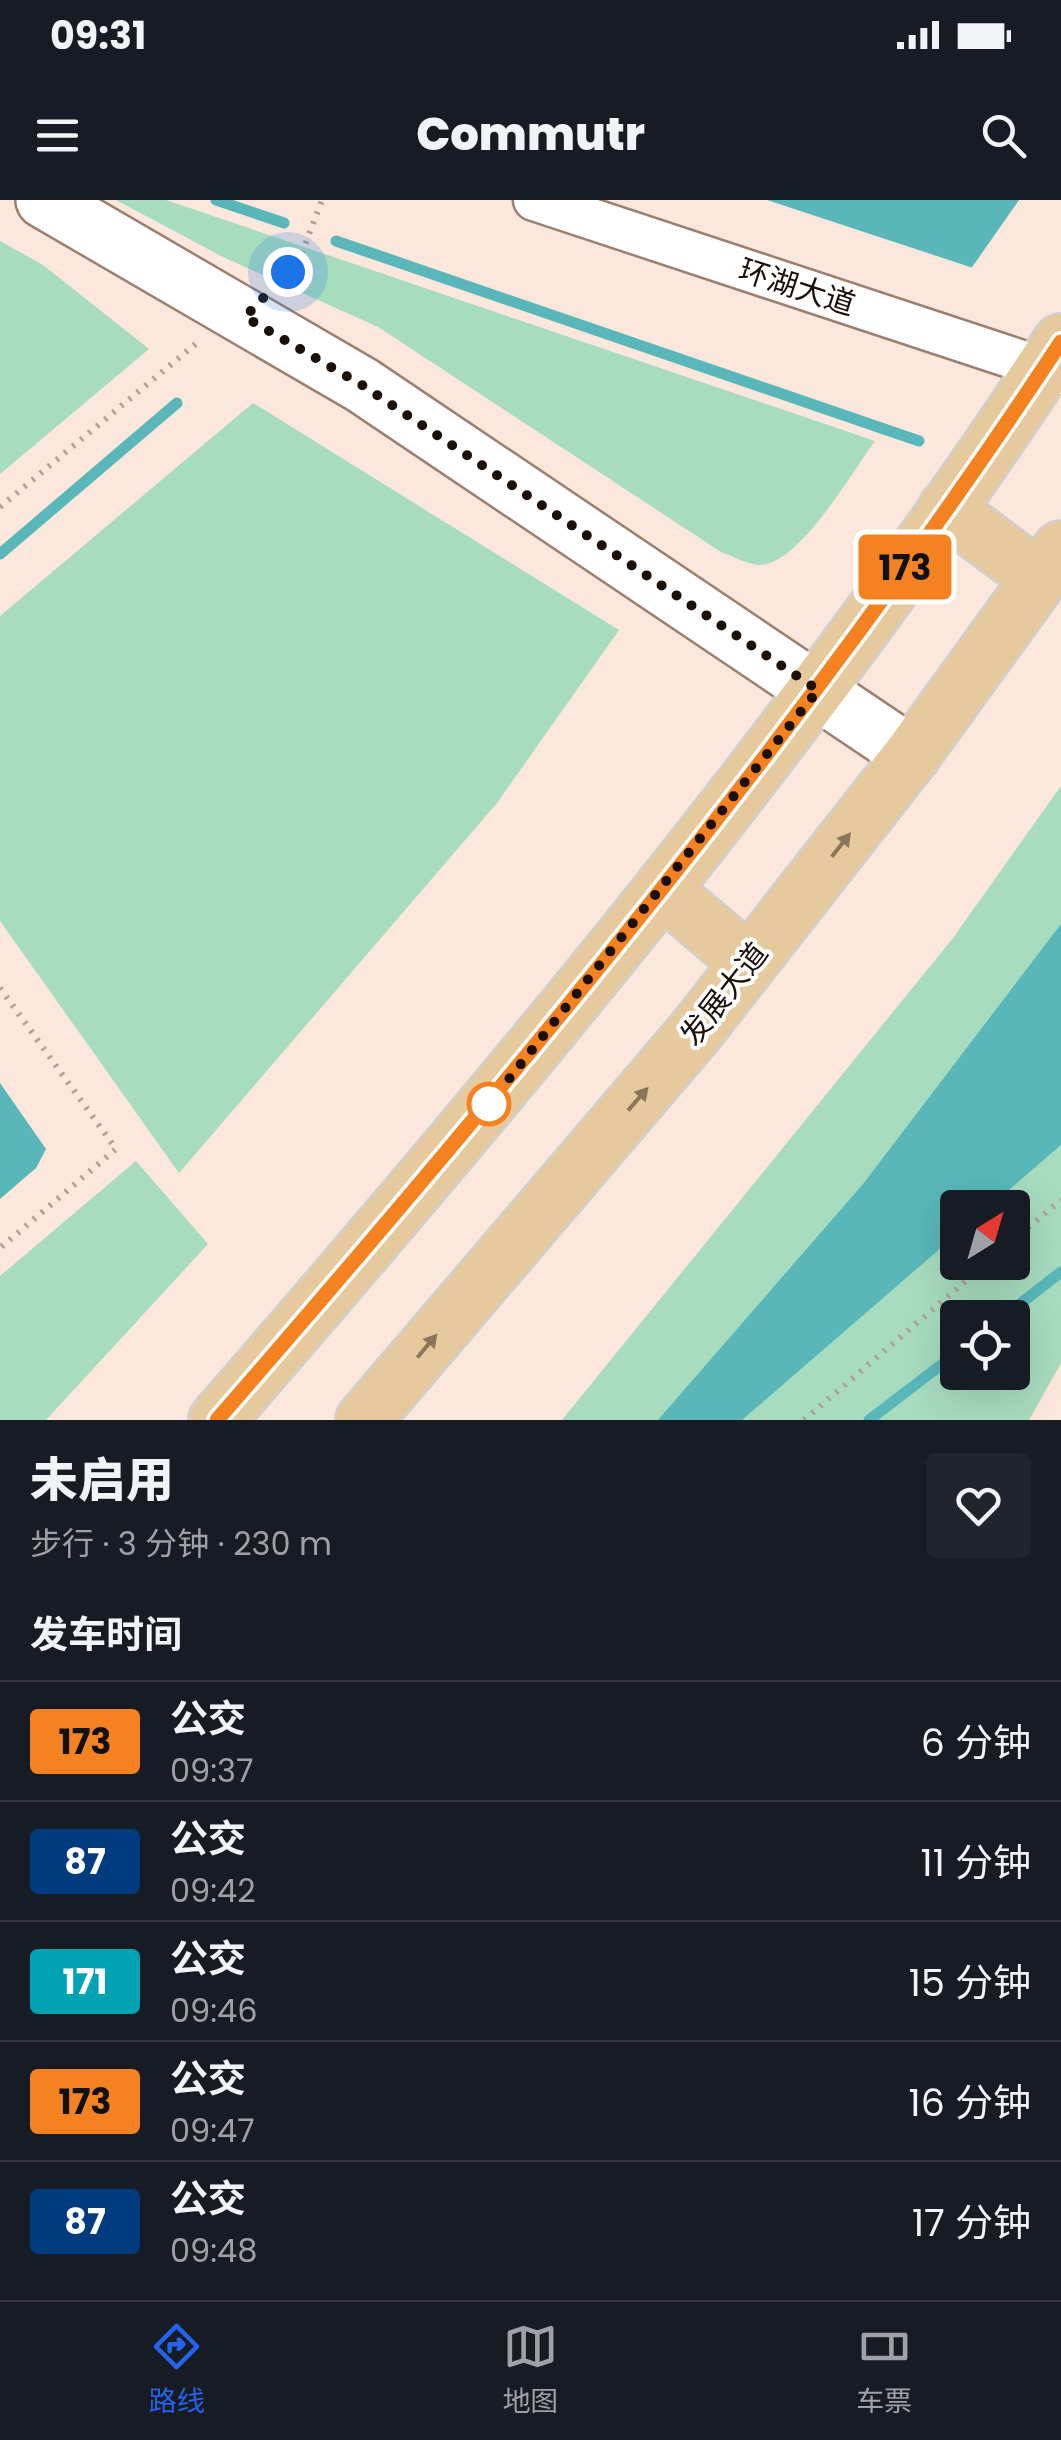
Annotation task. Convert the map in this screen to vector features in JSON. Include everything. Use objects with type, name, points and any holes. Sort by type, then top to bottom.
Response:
[{"type":"main road","points":[[44,200],[362,385],[912,755]]},
{"type":"main road","points":[[217,1420],[464,1134],[663,890],[818,690],[1055,362]]},
{"type":"main road","points":[[946,510],[1050,564]]},
{"type":"main road","name":"发展大道","points":[[364,1420],[749,963],[912,755],[1050,564]]},
{"type":"main road","points":[[663,890],[749,963]]},
{"type":"street","name":"环湖大道","points":[[534,200],[1055,362]]},
{"type":"path","points":[[0,507],[188,348],[245,317],[275,289],[301,256],[322,200]]},
{"type":"path","points":[[0,988],[116,1149],[0,1248]]},
{"type":"path","points":[[1030,1226],[1061,1200]]},
{"type":"path","points":[[804,1420],[967,1280]]},
{"type":"green space","points":[[116,200],[166,200],[875,441],[807,535],[774,562],[749,563],[721,552],[378,327],[223,257]]},
{"type":"green space","points":[[0,241],[43,265],[149,349],[0,474]]},
{"type":"green space","points":[[253,403],[619,630],[497,803],[179,1173],[0,921],[0,616]]},
{"type":"green space","points":[[1061,786],[1061,1363],[1029,1420],[562,1420],[953,938]]},
{"type":"green space","points":[[136,1161],[208,1244],[46,1420],[0,1420],[0,1276]]},
{"type":"water","points":[[767,200],[1061,200],[1061,297]]},
{"type":"water","points":[[1061,924],[1061,1145],[1009,1190],[940,1190],[940,1249],[742,1420],[658,1420],[863,1184]]},
{"type":"water","points":[[0,1083],[46,1149],[36,1168],[0,1199]]},
{"type":"pier","points":[[1019,200],[1061,200],[1061,302],[968,273]]},
{"type":"waterway","points":[[216,200],[284,223]]},
{"type":"waterway","points":[[336,241],[919,441]]},
{"type":"waterway","points":[[0,554],[177,403]]},
{"type":"waterway","points":[[1025,1300],[1061,1272]]},
{"type":"waterway","points":[[869,1420],[940,1366]]},
{"type":"bus line","name":"173","points":[[217,1420],[524,1062],[663,890],[818,690],[1061,342]]},
{"type":"route","points":[[288,272],[245,317],[362,385],[818,690],[663,890],[489,1104]]}]
